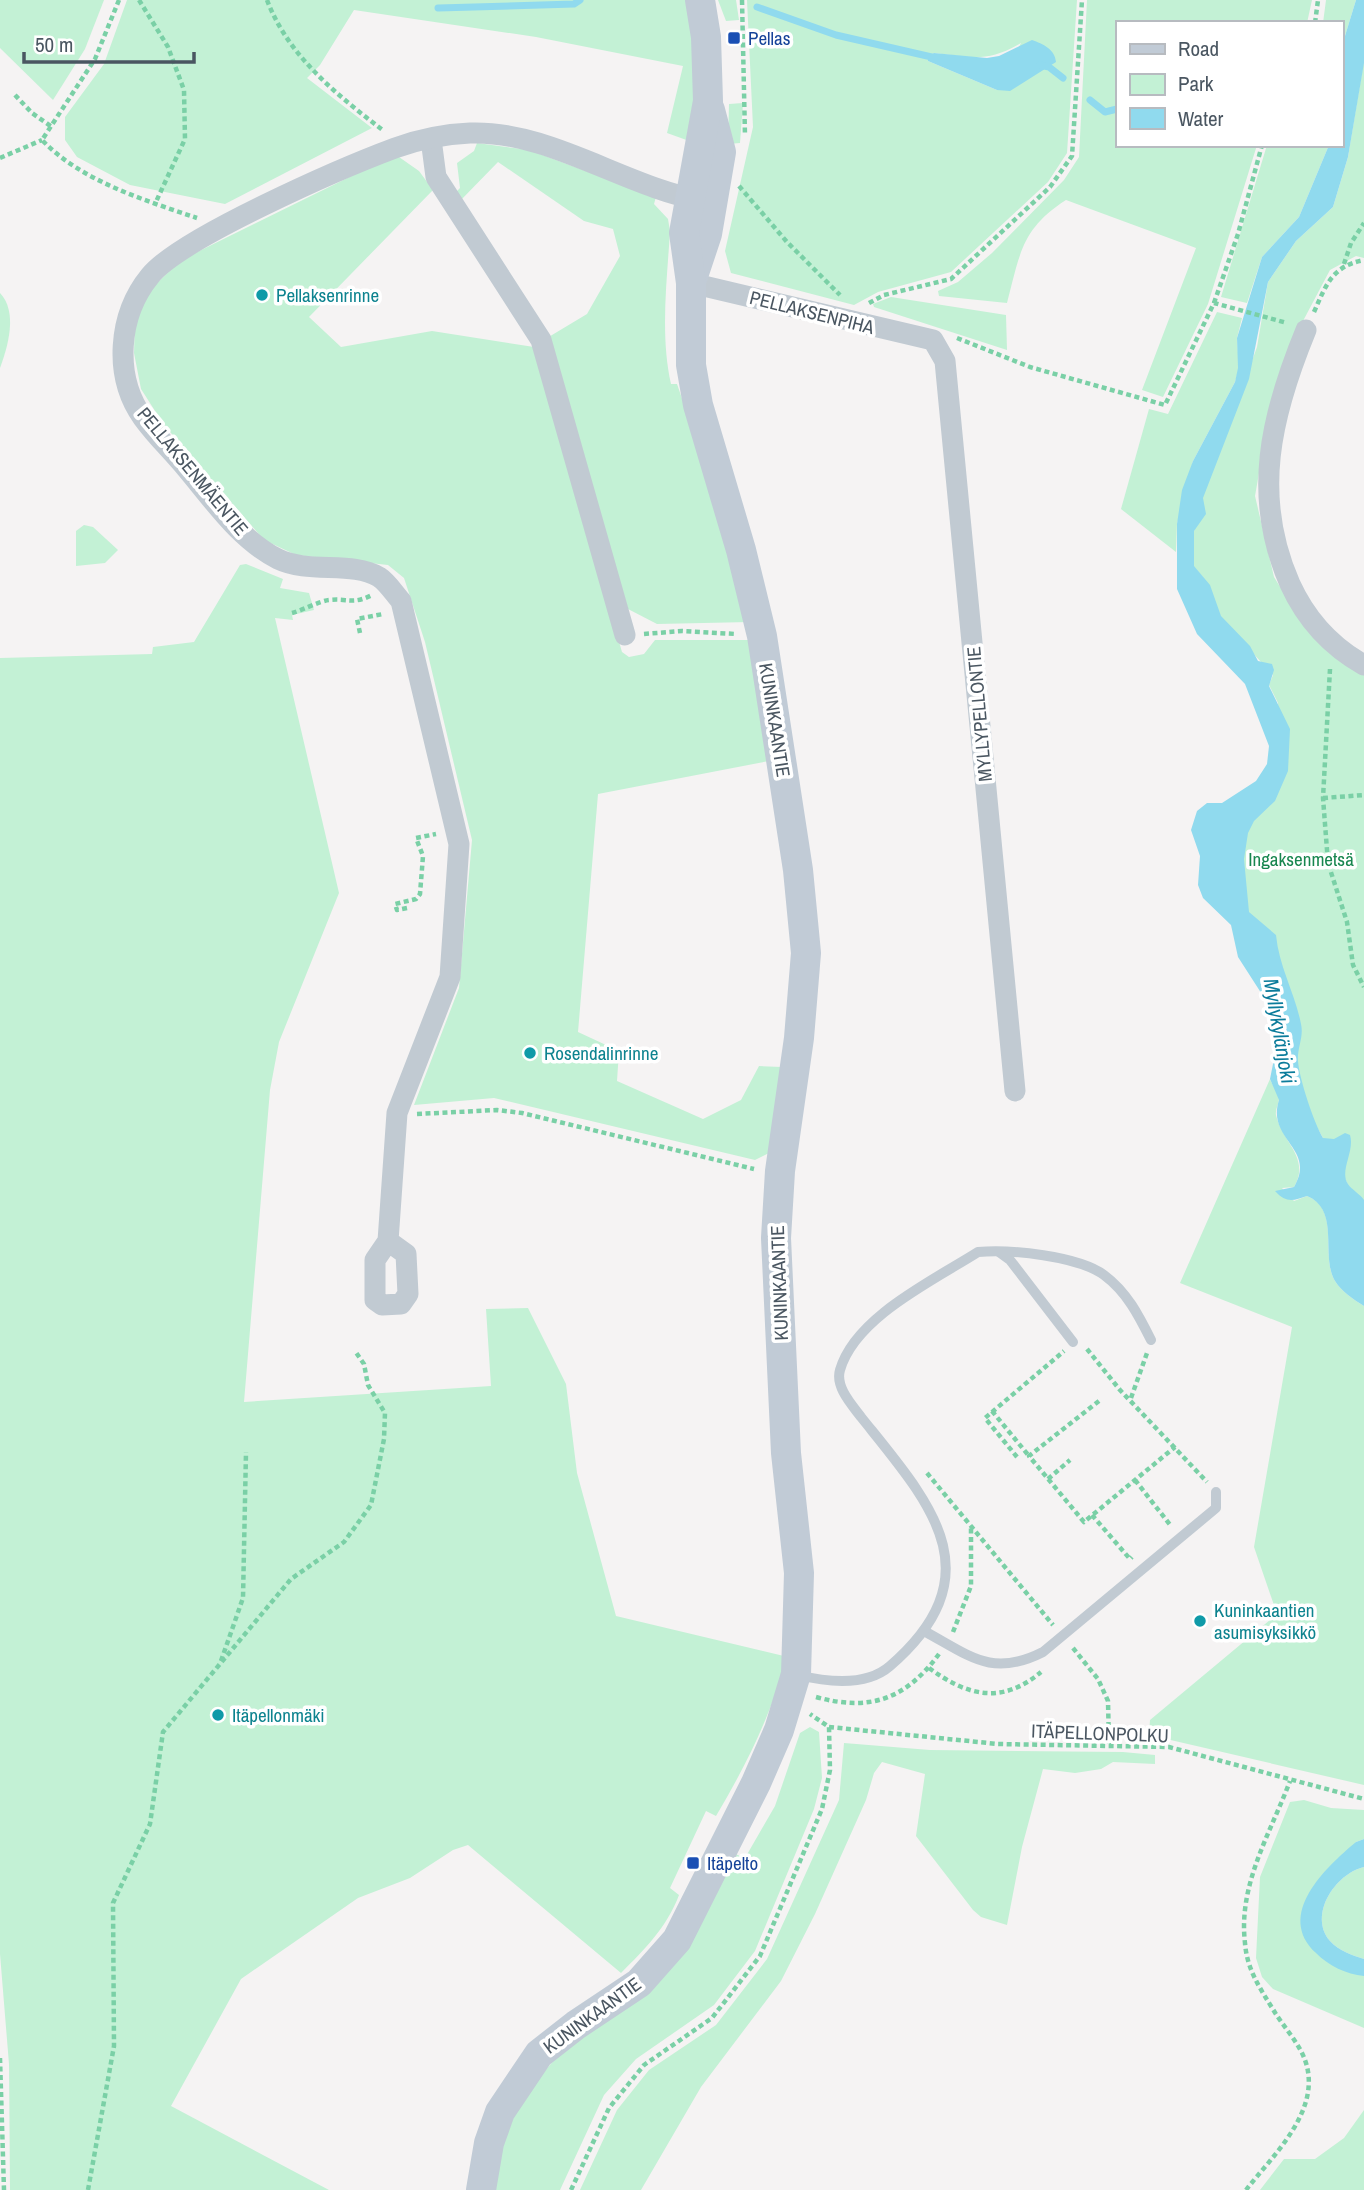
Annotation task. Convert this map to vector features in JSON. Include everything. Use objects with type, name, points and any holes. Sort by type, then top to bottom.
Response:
[{"type":"main road","name":"KUNINKAANTIE","points":[[481,2190],[489,2144],[500,2112],[539,2054],[576,2025],[639,1983],[677,1940],[756,1783],[779,1730],[796,1674],[799,1573],[786,1453],[776,1238],[780,1171],[799,1038],[806,953],[799,870],[762,636],[741,550],[698,405],[691,365],[691,283],[707,234],[701,200],[721,152],[708,102],[706,37],[700,0]]},
{"type":"street","name":"PELLAKSENMÄENTIE","points":[[388,1241],[397,1113],[450,977],[459,844],[401,601],[381,578],[367,572],[306,567],[281,561],[260,549],[230,519],[142,417],[128,386],[122,351],[129,312],[150,276],[169,258],[297,191],[397,148],[431,139],[470,133],[508,137],[701,200]]},
{"type":"street","points":[[431,139],[436,177],[541,340],[625,635]]},
{"type":"street","name":"PELLAKSENPIHA","points":[[691,283],[940,337]]},
{"type":"street","points":[[1306,330],[1283,391],[1268,461],[1268,510],[1276,553],[1300,606],[1331,644],[1364,665]]},
{"type":"street","name":"MYLLYPELLONTIE","points":[[940,337],[946,361],[1015,1091]]},
{"type":"lane","points":[[796,1674],[818,1680],[850,1681],[884,1671],[915,1644],[935,1612],[946,1572],[940,1529],[923,1495],[845,1396],[839,1373],[855,1339],[881,1315],[978,1252],[997,1250],[1047,1255],[1102,1274],[1131,1303],[1151,1340]]},
{"type":"lane","points":[[997,1250],[1010,1260],[1073,1342]]},
{"type":"lane","points":[[923,1631],[994,1665],[1022,1664],[1043,1652],[1216,1508],[1216,1492]]},
{"type":"path","points":[[0,158],[42,140],[52,127],[95,59],[119,0]]},
{"type":"path","points":[[139,0],[168,47],[184,90],[185,139],[155,204]]},
{"type":"path","points":[[267,0],[291,44],[314,72],[390,135]]},
{"type":"path","points":[[865,305],[884,295],[951,279],[1050,187],[1072,156],[1082,0]]},
{"type":"path","points":[[1315,21],[1318,0]]},
{"type":"path","points":[[15,95],[32,113],[52,127]]},
{"type":"path","points":[[42,140],[69,165],[155,204],[207,221]]},
{"type":"path","points":[[940,337],[1031,367],[1165,405],[1214,303],[1261,147]]},
{"type":"path","points":[[737,183],[787,242],[846,300]]},
{"type":"path","points":[[1344,264],[1351,243],[1364,223]]},
{"type":"path","points":[[1306,330],[1330,276],[1344,264],[1364,260]]},
{"type":"path","points":[[1214,303],[1282,321]]},
{"type":"path","points":[[292,612],[314,607],[326,600],[355,604],[380,592]]},
{"type":"path","points":[[360,633],[357,619],[389,612]]},
{"type":"path","points":[[625,635],[682,631],[762,636]]},
{"type":"path","points":[[1331,644],[1323,798],[1328,863],[1347,922],[1353,965],[1364,987]]},
{"type":"path","points":[[1323,798],[1364,795]]},
{"type":"path","points":[[407,908],[397,911],[395,904],[416,899],[420,894],[423,856],[416,838],[439,833]]},
{"type":"path","points":[[407,1114],[497,1110],[523,1113],[760,1170]]},
{"type":"path","points":[[1131,1398],[1151,1340]]},
{"type":"path","points":[[1017,1457],[985,1418],[1073,1342],[1081,1342],[1120,1390],[1131,1398],[1216,1492]]},
{"type":"path","points":[[88,2190],[114,2046],[113,1902],[150,1824],[163,1732],[291,1579],[344,1542],[371,1505],[384,1439],[385,1413],[368,1385],[364,1364],[355,1351]]},
{"type":"path","points":[[1029,1456],[1099,1401]]},
{"type":"path","points":[[992,1412],[1084,1522],[1175,1447]]},
{"type":"path","points":[[219,1665],[243,1598],[246,1452]]},
{"type":"path","points":[[1048,1479],[1070,1460]]},
{"type":"path","points":[[920,1464],[971,1527]]},
{"type":"path","points":[[1135,1480],[1172,1526],[1161,1534]]},
{"type":"path","points":[[1092,1515],[1130,1559],[1140,1551]]},
{"type":"path","name":"ITÄPELLONPOLKU","points":[[829,1727],[998,1744],[1169,1747],[1364,1799]]},
{"type":"path","points":[[1246,2190],[1299,2122],[1308,2089],[1305,2061],[1251,1974],[1244,1942],[1246,1901],[1256,1856],[1271,1830],[1290,1781]]},
{"type":"path","points":[[0,2058],[4,2190]]},
{"type":"green space","points":[[0,0],[104,0],[85,49],[53,100],[0,48]]},
{"type":"green space","points":[[127,0],[690,0],[695,42],[692,142],[667,133],[683,66],[536,37],[354,10],[320,65],[307,78],[372,128],[225,204],[130,185],[77,157],[65,140],[65,117],[104,64]]},
{"type":"green space","points":[[718,0],[736,0],[739,20],[726,21]]},
{"type":"green space","points":[[747,0],[1077,0],[1067,153],[1048,182],[951,272],[878,292],[854,305],[731,273],[725,251],[753,127]],"holes":[[[1021,43],[997,90],[928,61],[928,56],[934,53],[989,56]]]},
{"type":"green space","points":[[1087,0],[1312,0],[1307,21],[1116,21],[1116,147],[1256,147],[1208,304],[1163,397],[1142,390],[1196,248],[1066,200],[1040,221],[1024,244],[1007,303],[939,296],[938,291],[958,282],[992,253],[1064,180],[1079,157]]},
{"type":"green space","points":[[1326,0],[1356,0],[1343,42],[1343,21],[1323,21]]},
{"type":"green space","name":"Ingaksenmetsä","points":[[1364,60],[1364,258],[1356,256],[1330,270],[1303,321],[1269,416],[1255,496],[1274,577],[1306,629],[1364,671],[1364,1206],[1347,1183],[1329,1143],[1314,1122],[1247,921],[1238,839],[1280,781],[1278,703],[1269,685],[1273,675],[1219,616],[1202,576],[1193,566],[1194,531],[1200,504],[1257,347],[1268,282],[1296,241],[1333,207],[1348,157]]},
{"type":"green space","points":[[743,103],[740,143],[728,144],[729,104]]},
{"type":"green space","points":[[477,143],[529,150],[656,197],[654,204],[668,219],[670,231],[665,327],[671,384],[677,384],[715,494],[750,622],[657,624],[628,609],[547,338],[587,314],[620,256],[613,229],[584,221],[498,162],[460,201],[455,193],[460,188],[457,163],[474,151]]},
{"type":"green space","points":[[1266,147],[1328,147],[1299,217],[1262,257],[1247,303],[1221,297]]},
{"type":"green space","points":[[399,157],[419,171],[433,190],[309,317],[341,347],[432,331],[534,347],[622,652],[629,657],[644,654],[655,640],[750,640],[769,761],[598,794],[578,1032],[619,1051],[617,1081],[703,1119],[741,1100],[759,1066],[782,1067],[769,1153],[755,1160],[494,1098],[414,1105],[459,988],[472,840],[425,642],[404,578],[388,565],[296,555],[264,540],[164,425],[141,389],[134,353],[135,319],[152,288],[181,260],[386,159]]},
{"type":"green space","points":[[0,293],[9,310],[10,329],[0,368]]},
{"type":"green space","points":[[891,297],[1006,315],[1007,350],[874,307],[873,304]]},
{"type":"green space","points":[[1217,312],[1242,318],[1237,338],[1239,368],[1235,382],[1193,461],[1177,524],[1176,552],[1121,509],[1149,409],[1168,414]]},
{"type":"green space","points":[[84,525],[93,527],[118,550],[105,563],[76,566],[76,531]]},
{"type":"green space","points":[[246,564],[283,579],[280,588],[309,593],[314,610],[292,615],[293,620],[275,618],[339,893],[279,1042],[270,1090],[244,1402],[491,1386],[486,1309],[528,1308],[566,1384],[577,1473],[616,1616],[788,1657],[748,1758],[716,1816],[706,1811],[670,1888],[679,1895],[674,1907],[654,1937],[621,1973],[468,1845],[453,1850],[410,1878],[358,1898],[241,1979],[171,2106],[329,2190],[10,2190],[9,2064],[0,1954],[0,658],[152,654],[153,647],[194,642],[240,565]]},
{"type":"green space","points":[[1270,1079],[1279,1096],[1276,1115],[1279,1125],[1294,1150],[1299,1167],[1294,1187],[1282,1188],[1294,1201],[1307,1196],[1317,1202],[1324,1211],[1329,1259],[1335,1281],[1344,1292],[1364,1306],[1364,1785],[1149,1735],[1150,1720],[1277,1614],[1254,1547],[1292,1327],[1180,1283]]},
{"type":"green space","points":[[810,1727],[819,1732],[822,1778],[814,1809],[755,1951],[714,2005],[636,2059],[604,2095],[560,2190],[493,2190],[500,2148],[517,2110],[529,2092],[733,1853],[745,1858],[775,1806],[800,1733]]},
{"type":"green space","points":[[844,1743],[930,1750],[1123,1752],[1155,1755],[1155,1764],[1113,1762],[1101,1769],[1075,1773],[1043,1769],[1022,1847],[1007,1925],[981,1917],[973,1910],[916,1836],[925,1774],[882,1762],[874,1773],[866,1800],[815,1914],[781,1981],[701,2087],[641,2190],[580,2190],[617,2110],[649,2070],[716,2025],[767,1959],[839,1800]]},
{"type":"green space","points":[[1304,1800],[1331,1808],[1364,1810],[1364,1839],[1356,1842],[1306,1928],[1364,1975],[1364,2028],[1273,1989],[1262,1977],[1256,1958],[1260,1877],[1290,1802]]},
{"type":"green space","points":[[1364,1867],[1364,1959],[1346,1952],[1330,1941],[1324,1931],[1322,1919],[1323,1908],[1335,1887],[1353,1871]]},
{"type":"green space","points":[[1364,2110],[1364,2190],[1260,2190],[1284,2159],[1315,2159],[1344,2138]]},
{"type":"water","name":"Myllykylänjoki","points":[[1356,0],[1364,0],[1364,63],[1348,157],[1333,207],[1296,241],[1268,282],[1249,379],[1203,498],[1206,514],[1194,531],[1194,566],[1210,585],[1221,616],[1250,646],[1258,661],[1272,664],[1274,670],[1269,686],[1290,729],[1288,771],[1275,801],[1254,821],[1248,833],[1244,859],[1249,912],[1276,935],[1280,958],[1301,1024],[1299,1069],[1319,1131],[1323,1138],[1334,1139],[1345,1133],[1350,1135],[1351,1148],[1346,1179],[1364,1200],[1364,1306],[1344,1292],[1335,1281],[1329,1259],[1324,1212],[1307,1196],[1294,1200],[1286,1199],[1275,1191],[1294,1187],[1300,1163],[1279,1125],[1279,1100],[1270,1079],[1274,1059],[1265,999],[1238,957],[1231,925],[1203,898],[1198,885],[1200,856],[1191,830],[1197,811],[1207,803],[1222,803],[1256,781],[1267,764],[1269,746],[1245,684],[1197,634],[1177,589],[1177,524],[1182,490],[1193,461],[1235,382],[1238,368],[1237,338],[1262,257],[1299,217],[1328,147],[1343,147],[1343,42]]},
{"type":"water","points":[[1032,40],[1051,50],[1056,62],[1010,91],[997,90],[928,61],[928,56],[934,53],[987,58],[999,56]]},
{"type":"water","points":[[1364,1839],[1364,1867],[1353,1871],[1335,1887],[1323,1908],[1322,1919],[1324,1931],[1330,1941],[1346,1952],[1364,1959],[1364,1976],[1338,1969],[1321,1958],[1305,1938],[1301,1923],[1302,1908],[1319,1879],[1356,1842]]},
{"type":"waterway","points":[[438,8],[574,4],[580,0]]},
{"type":"waterway","points":[[757,7],[836,35],[936,58]]},
{"type":"waterway","points":[[1040,65],[1049,67],[1063,78]]},
{"type":"waterway","points":[[1090,100],[1105,112],[1116,109]]},
{"type":"place","name":"Pellas","points":[[734,38]]},
{"type":"place","name":"Pellaksenrinne","points":[[262,295]]},
{"type":"place","name":"Rosendalinrinne","points":[[530,1053]]},
{"type":"place","name":"Kuninkaantien asumisyksikkö","points":[[1200,1621]]},
{"type":"place","name":"Itäpellonmäki","points":[[218,1715]]},
{"type":"place","name":"Itäpelto","points":[[693,1863]]}]
